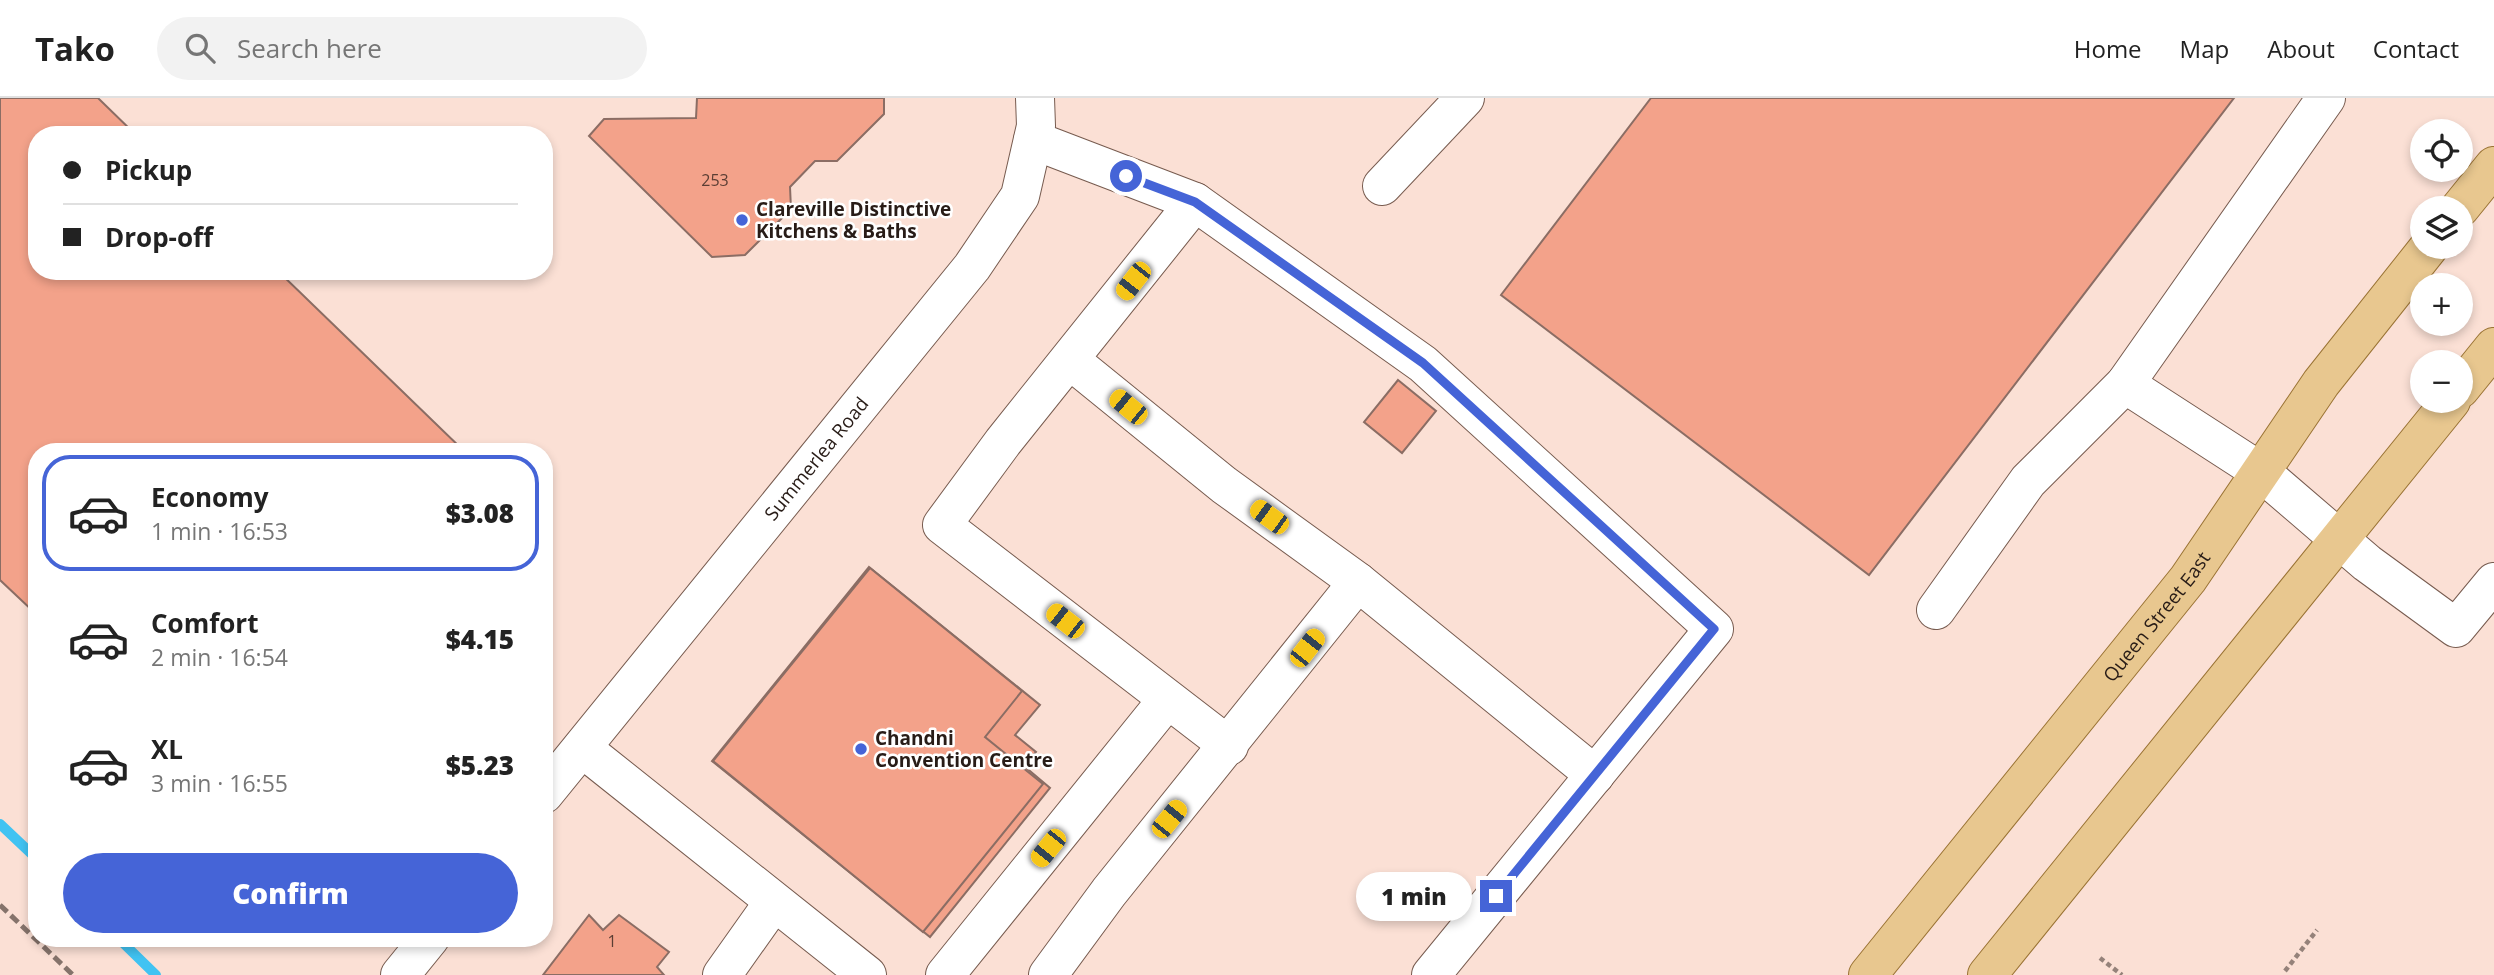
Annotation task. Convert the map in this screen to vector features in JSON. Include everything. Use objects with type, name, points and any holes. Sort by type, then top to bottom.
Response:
[{"type":"main road","points":[[2470,196],[2494,166]]},
{"type":"main road","name":"Queen Street East","points":[[1868,975],[2188,579],[2321,383],[2419,259]]},
{"type":"main road","points":[[2473,373],[2494,347]]},
{"type":"main road","points":[[1987,975],[2442,413]]},
{"type":"street","name":"Summerlea Road","points":[[553,783],[972,267],[1020,196],[1036,126],[1035,98]]},
{"type":"street","points":[[1382,186],[1465,98]]},
{"type":"street","points":[[1936,610],[2028,481],[2124,384],[2326,98]]},
{"type":"street","points":[[1033,140],[1195,202],[1423,363],[1714,629],[1431,975]]},
{"type":"street","points":[[1195,202],[1003,442],[942,525],[1229,746]]},
{"type":"street","points":[[1070,360],[1224,485],[1358,582],[1595,775]]},
{"type":"street","points":[[2124,384],[2261,472],[2339,539],[2456,628],[2494,582]]},
{"type":"street","points":[[1060,970],[1229,746],[1358,582]]},
{"type":"street","points":[[945,975],[1167,700]]},
{"type":"street","points":[[582,748],[867,975]]},
{"type":"street","points":[[722,975],[774,903]]},
{"type":"street","points":[[400,975],[423,947]]},
{"type":"path","points":[[2285,971],[2317,930]]},
{"type":"path","points":[[2100,958],[2122,975]]},
{"type":"building","points":[[0,98],[98,98],[127,126],[28,126],[28,280],[287,280],[456,443],[28,443],[28,606],[0,580]]},
{"type":"building","points":[[697,98],[884,98],[884,114],[837,161],[815,161],[790,187],[791,209],[745,255],[712,257],[589,136],[604,119],[696,118]]},
{"type":"building","points":[[1651,98],[2234,98],[1869,575],[1501,295]]},
{"type":"building","points":[[1398,380],[1436,411],[1402,453],[1364,422]]},
{"type":"building","name":"Chandni Convention Centre","points":[[869,567],[1040,705],[1015,735],[1036,752],[1024,766],[1050,788],[930,937],[712,761]]},
{"type":"building","name":"Chandni Convention Centre","points":[[870,568],[1022,691],[985,737],[1043,784],[923,932],[713,761]]},
{"type":"building","points":[[589,915],[603,930],[619,915],[669,952],[657,967],[664,975],[543,975]]},
{"type":"waterway","points":[[0,824],[28,850]]},
{"type":"waterway","points":[[127,947],[156,975]]},
{"type":"railway","points":[[0,905],[28,932]]},
{"type":"railway","points":[[44,947],[73,975]]},
{"type":"place","name":"Clareville Distinctive Kitchens & Baths","points":[[742,220]]},
{"type":"place","name":"Chandni Convention Centre","points":[[861,749]]},
{"type":"route","points":[[1126,176],[1195,202],[1423,363],[1714,629],[1496,896]]}]
